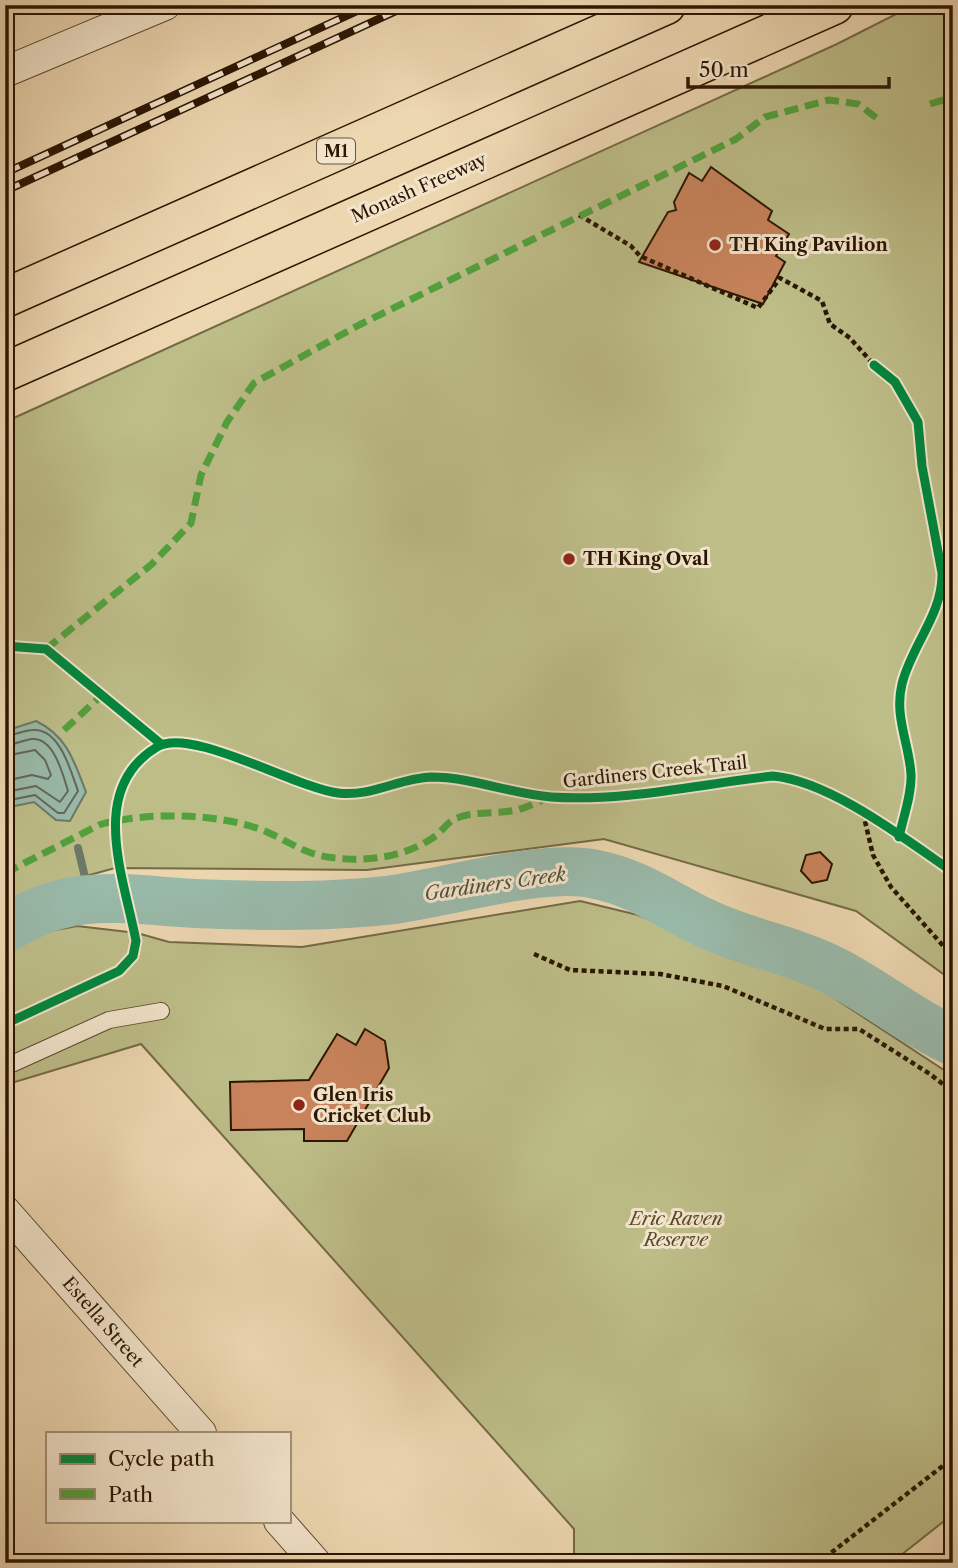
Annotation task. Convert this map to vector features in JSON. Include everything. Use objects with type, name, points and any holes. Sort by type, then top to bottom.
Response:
[{"type":"highway","name":"M1","points":[[5,298],[666,5]]},
{"type":"highway","name":"Monash Freeway","points":[[5,372],[834,5]]},
{"type":"street","points":[[5,72],[165,5]]},
{"type":"street","name":"Estella Street","points":[[5,1211],[200,1432]]},
{"type":"street","points":[[280,1522],[316,1563]]},
{"type":"lane","points":[[5,1067],[109,1020],[161,1011]]},
{"type":"path","points":[[579,215],[631,246],[640,256],[758,308],[780,278],[822,301],[830,324],[850,338],[885,374]]},
{"type":"path","points":[[854,807],[872,819]]},
{"type":"path","points":[[863,813],[873,855],[891,887],[953,957]]},
{"type":"path","points":[[534,954],[570,970],[660,974],[723,986],[825,1029],[859,1029],[930,1074],[953,1092]]},
{"type":"path","points":[[818,1563],[953,1458]]},
{"type":"green space","points":[[914,5],[953,5],[953,981],[856,911],[604,839],[367,870],[115,868],[35,890],[5,904],[5,422],[837,44]]},
{"type":"green space","name":"Eric Raven Reserve","points":[[580,901],[638,915],[819,988],[953,1076],[953,1514],[891,1563],[574,1563],[574,1529],[141,1044],[5,1085],[5,954],[29,935],[77,926],[137,933],[169,942],[302,947]]},
{"type":"water","points":[[36,721],[55,734],[68,750],[86,792],[70,821],[56,820],[34,802],[5,808],[5,731]]},
{"type":"building","name":"TH King Pavilion","points":[[711,167],[772,211],[768,220],[789,234],[776,256],[785,262],[763,304],[639,262],[668,212],[676,210],[674,202],[689,173],[702,181]]},
{"type":"building","points":[[820,852],[832,864],[827,880],[812,883],[801,871],[806,855]]},
{"type":"building","name":"Glen Iris Cricket Club","points":[[365,1029],[385,1041],[389,1068],[347,1141],[304,1141],[304,1129],[231,1130],[230,1082],[309,1080],[337,1034],[356,1045]]},
{"type":"waterway","points":[[78,848],[90,898]]},
{"type":"waterway","name":"Gardiners Creek","points":[[5,929],[56,905],[80,900],[105,898],[255,905],[345,904],[390,900],[548,872],[594,874],[638,888],[721,930],[819,964],[953,1041]]},
{"type":"railway","points":[[5,173],[370,5]]},
{"type":"railway","points":[[5,191],[409,5]]},
{"type":"marked path","points":[[930,104],[953,97]]},
{"type":"marked path","points":[[46,649],[152,564],[191,523],[201,475],[227,422],[254,383],[359,325],[736,139],[765,117],[829,100],[858,104],[878,119]]},
{"type":"marked path","points":[[64,730],[102,695]]},
{"type":"marked path","points":[[5,873],[99,825],[138,818],[184,816],[229,821],[267,832],[316,855],[362,859],[389,856],[414,848],[437,835],[457,818],[512,811],[545,799]]},
{"type":"cycle path","points":[[874,365],[895,382],[918,422],[922,466],[942,573],[937,602],[906,670],[900,696],[911,782],[899,837]]},
{"type":"cycle path","points":[[5,646],[46,649],[161,744]]},
{"type":"cycle path","name":"Gardiners Creek Trail","points":[[5,1024],[119,971],[133,956],[136,941],[119,863],[116,810],[122,786],[136,765],[157,747],[173,743],[218,751],[320,789],[350,794],[431,777],[551,797],[606,797],[773,776],[795,780],[842,800],[890,828],[953,872]]},
{"type":"place","name":"TH King Pavilion","points":[[715,245]]},
{"type":"place","name":"TH King Oval","points":[[569,559]]},
{"type":"place","name":"Glen Iris Cricket Club","points":[[299,1105]]}]
